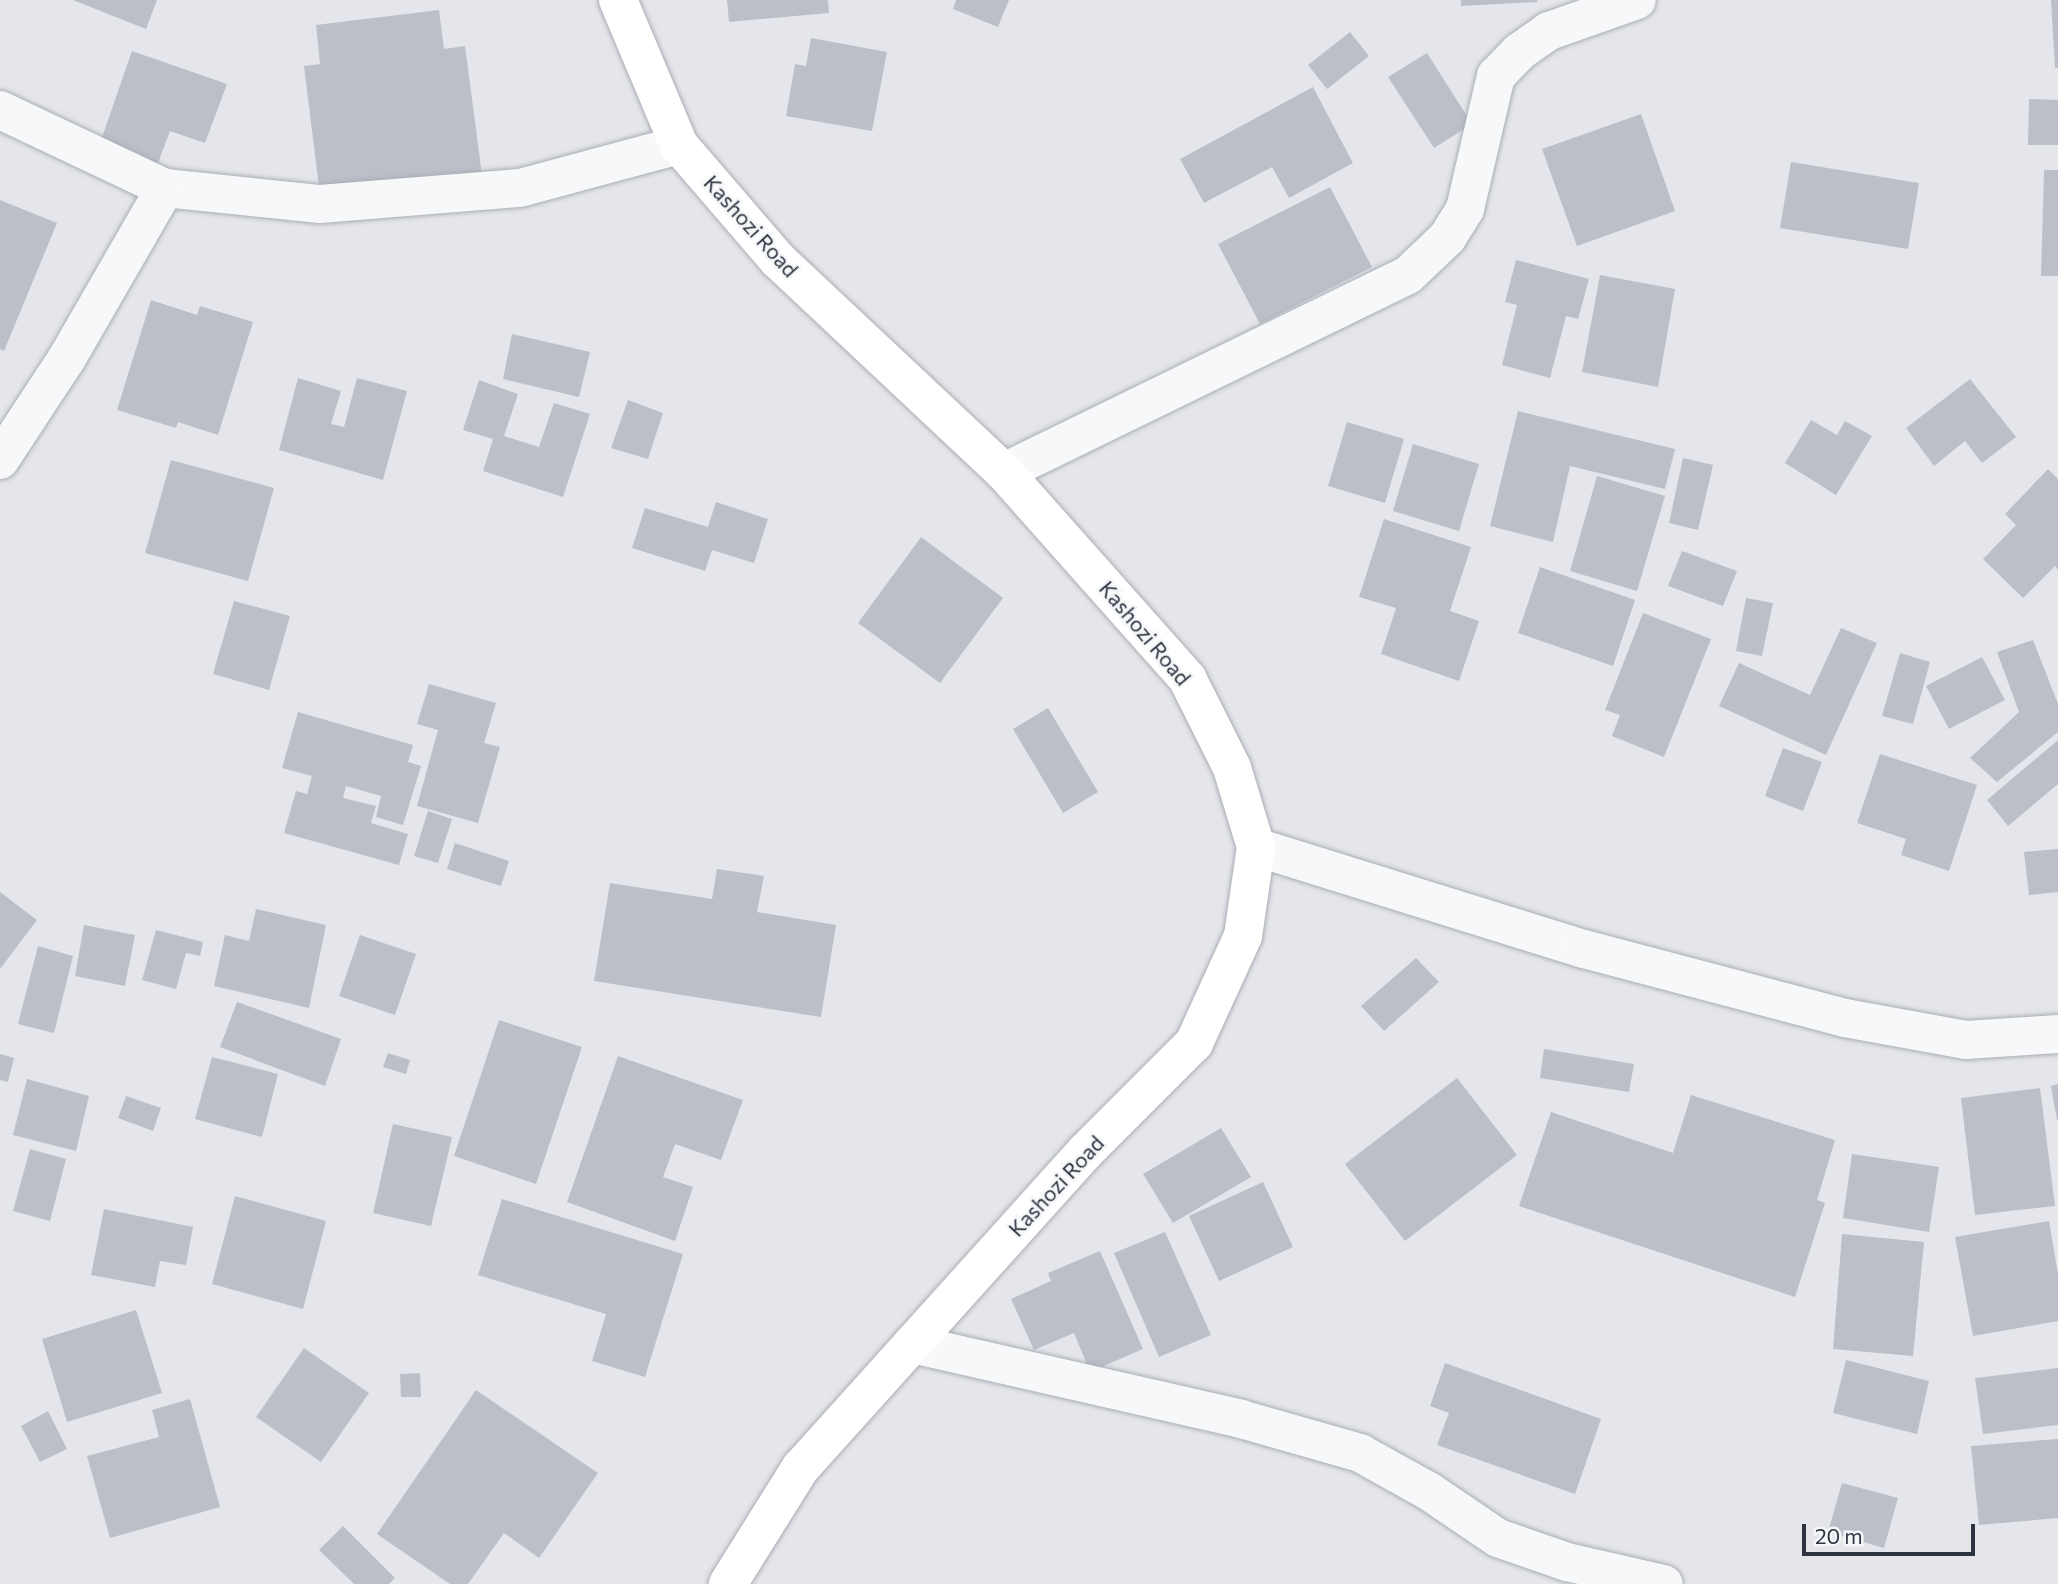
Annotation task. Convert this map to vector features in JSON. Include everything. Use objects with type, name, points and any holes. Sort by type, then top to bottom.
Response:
[{"type":"main road","name":"Kashozi Road","points":[[618,0],[679,145],[778,260],[1004,472],[1187,678],[1232,768],[1256,847],[1243,936],[1194,1043],[1085,1152],[801,1467],[728,1584]]},
{"type":"street","points":[[1004,472],[1408,275],[1447,238],[1465,209],[1496,76],[1519,52],[1549,31],[1637,0]]},
{"type":"street","points":[[0,110],[166,188],[320,204],[520,188],[679,145]]},
{"type":"street","points":[[0,460],[67,358],[166,188]]},
{"type":"street","points":[[1256,847],[1584,949],[1845,1018],[1966,1040],[2058,1034]]},
{"type":"street","points":[[912,1344],[1241,1419],[1360,1453],[1430,1492],[1498,1538],[1567,1562],[1664,1584]]},
{"type":"building","points":[[73,0],[157,0],[146,29]]},
{"type":"building","points":[[727,0],[828,0],[829,13],[729,22]]},
{"type":"building","points":[[956,0],[1009,0],[998,27],[953,9]]},
{"type":"building","points":[[1461,0],[1537,0],[1537,2],[1461,6]]},
{"type":"building","points":[[2051,0],[2058,0],[2058,68],[2055,68]]},
{"type":"building","points":[[439,10],[444,49],[465,46],[482,175],[320,195],[304,66],[320,64],[316,25]]},
{"type":"building","points":[[1350,32],[1369,56],[1327,89],[1308,65]]},
{"type":"building","points":[[811,38],[887,52],[872,131],[786,116],[795,64],[806,66]]},
{"type":"building","points":[[132,51],[227,84],[205,143],[170,131],[158,163],[100,143]]},
{"type":"building","points":[[1427,53],[1472,124],[1434,148],[1388,77]]},
{"type":"building","points":[[1313,87],[1353,163],[1289,198],[1272,167],[1204,203],[1180,159]]},
{"type":"building","points":[[2029,99],[2058,100],[2058,145],[2028,145]]},
{"type":"building","points":[[1641,114],[1675,211],[1577,246],[1542,149]]},
{"type":"building","points":[[1791,162],[1919,183],[1908,249],[1780,228]]},
{"type":"building","points":[[2044,170],[2058,170],[2058,276],[2041,276]]},
{"type":"building","points":[[1330,187],[1372,267],[1260,324],[1218,244]]},
{"type":"building","points":[[0,200],[57,223],[4,351],[0,349]]},
{"type":"building","points":[[1516,260],[1589,279],[1578,319],[1566,316],[1550,378],[1502,365],[1517,305],[1505,302]]},
{"type":"building","points":[[1600,275],[1675,289],[1658,387],[1582,372]]},
{"type":"building","points":[[151,300],[197,315],[200,306],[253,322],[218,435],[178,422],[176,428],[117,410]]},
{"type":"building","points":[[512,334],[590,352],[579,397],[503,379]]},
{"type":"building","points":[[298,378],[341,391],[331,424],[344,427],[357,378],[407,391],[383,480],[279,450]]},
{"type":"building","points":[[1970,379],[2016,437],[1982,463],[1965,441],[1934,466],[1906,428]]},
{"type":"building","points":[[479,380],[518,394],[504,436],[539,447],[554,403],[590,414],[563,497],[483,471],[493,439],[463,430]]},
{"type":"building","points":[[628,400],[663,413],[648,459],[611,448]]},
{"type":"building","points":[[1518,411],[1675,449],[1665,489],[1570,466],[1553,542],[1490,526]]},
{"type":"building","points":[[1811,420],[1837,435],[1845,421],[1872,436],[1836,495],[1785,463]]},
{"type":"building","points":[[1347,422],[1404,439],[1385,503],[1328,486]]},
{"type":"building","points":[[1413,444],[1479,464],[1459,531],[1393,511]]},
{"type":"building","points":[[1683,458],[1713,465],[1698,530],[1669,523]]},
{"type":"building","points":[[171,460],[274,488],[248,581],[145,553]]},
{"type":"building","points":[[2048,469],[2058,479],[2058,570],[2055,566],[2023,598],[1983,559],[2016,525],[2005,514]]},
{"type":"building","points":[[1597,476],[1665,496],[1637,591],[1570,571]]},
{"type":"building","points":[[716,502],[768,519],[754,563],[712,550],[705,571],[632,548],[645,508],[708,527]]},
{"type":"building","points":[[1384,519],[1471,547],[1450,611],[1479,621],[1459,681],[1381,654],[1396,608],[1359,597]]},
{"type":"building","points":[[921,537],[1003,598],[940,683],[858,623]]},
{"type":"building","points":[[1682,551],[1737,571],[1723,606],[1668,586]]},
{"type":"building","points":[[1540,567],[1635,600],[1613,666],[1518,633]]},
{"type":"building","points":[[1746,598],[1773,603],[1762,656],[1736,651]]},
{"type":"building","points":[[234,601],[290,616],[269,690],[213,674]]},
{"type":"building","points":[[1643,613],[1711,639],[1664,757],[1612,736],[1620,715],[1605,710]]},
{"type":"building","points":[[1841,628],[1877,643],[1826,755],[1719,706],[1739,663],[1810,695]]},
{"type":"building","points":[[2033,640],[2058,704],[2058,732],[1997,782],[1970,758],[2019,712],[1997,652]]},
{"type":"building","points":[[1900,653],[1930,662],[1913,724],[1882,716]]},
{"type":"building","points":[[1982,657],[2005,700],[1949,729],[1926,686]]},
{"type":"building","points":[[429,684],[496,703],[484,743],[500,747],[478,823],[417,806],[438,730],[417,724]]},
{"type":"building","points":[[1048,708],[1098,792],[1063,813],[1013,729]]},
{"type":"building","points":[[298,712],[413,745],[408,762],[421,766],[403,825],[376,817],[381,796],[346,786],[343,798],[376,806],[371,823],[408,834],[399,865],[284,833],[296,791],[307,794],[312,776],[282,768]]},
{"type":"building","points":[[2058,740],[2058,784],[2008,826],[1987,800]]},
{"type":"building","points":[[1783,748],[1822,762],[1803,811],[1765,796]]},
{"type":"building","points":[[1880,754],[1977,785],[1949,871],[1901,855],[1906,839],[1857,823]]},
{"type":"building","points":[[428,811],[452,819],[438,863],[414,856]]},
{"type":"building","points":[[455,843],[509,861],[501,886],[447,869]]},
{"type":"building","points":[[2058,849],[2058,892],[2029,895],[2024,852]]},
{"type":"building","points":[[717,869],[764,876],[757,912],[836,925],[821,1017],[594,981],[610,883],[712,899]]},
{"type":"building","points":[[0,892],[37,920],[0,969]]},
{"type":"building","points":[[256,909],[326,925],[309,1008],[214,986],[225,935],[249,941]]},
{"type":"building","points":[[84,925],[135,935],[125,986],[75,976]]},
{"type":"building","points":[[156,930],[203,942],[200,956],[186,953],[176,989],[142,980]]},
{"type":"building","points":[[360,935],[416,954],[395,1015],[339,996]]},
{"type":"building","points":[[38,946],[73,956],[54,1033],[18,1024]]},
{"type":"building","points":[[1416,958],[1439,982],[1384,1031],[1361,1006]]},
{"type":"building","points":[[237,1002],[341,1039],[325,1086],[220,1047]]},
{"type":"building","points":[[499,1020],[582,1047],[536,1184],[454,1156]]},
{"type":"building","points":[[1544,1049],[1634,1064],[1629,1092],[1540,1078]]},
{"type":"building","points":[[388,1053],[410,1060],[406,1074],[383,1067]]},
{"type":"building","points":[[0,1054],[14,1058],[8,1082],[0,1080]]},
{"type":"building","points":[[618,1056],[743,1100],[721,1160],[675,1144],[663,1177],[693,1187],[675,1241],[567,1202]]},
{"type":"building","points":[[212,1057],[278,1074],[262,1137],[195,1119]]},
{"type":"building","points":[[1457,1078],[1517,1155],[1405,1241],[1345,1164]]},
{"type":"building","points":[[27,1079],[89,1096],[76,1151],[13,1135]]},
{"type":"building","points":[[2058,1084],[2058,1120],[2057,1120],[2051,1086]]},
{"type":"building","points":[[2040,1088],[2055,1206],[1975,1215],[1961,1098]]},
{"type":"building","points":[[1691,1095],[1835,1140],[1817,1200],[1825,1203],[1795,1297],[1519,1206],[1551,1112],[1673,1153]]},
{"type":"building","points":[[126,1096],[161,1108],[153,1131],[118,1118]]},
{"type":"building","points":[[393,1124],[452,1137],[431,1226],[373,1213]]},
{"type":"building","points":[[1221,1128],[1251,1177],[1173,1223],[1143,1174]]},
{"type":"building","points":[[30,1149],[66,1159],[50,1221],[13,1211]]},
{"type":"building","points":[[1852,1154],[1939,1167],[1929,1232],[1843,1218]]},
{"type":"building","points":[[1263,1182],[1293,1247],[1219,1281],[1189,1216]]},
{"type":"building","points":[[235,1196],[326,1221],[303,1309],[212,1284]]},
{"type":"building","points":[[502,1199],[683,1254],[645,1377],[592,1361],[606,1314],[478,1275]]},
{"type":"building","points":[[104,1209],[193,1227],[186,1265],[160,1261],[155,1287],[91,1275]]},
{"type":"building","points":[[2049,1221],[2058,1274],[2058,1321],[1973,1336],[1955,1237]]},
{"type":"building","points":[[1165,1232],[1211,1335],[1159,1357],[1114,1253]]},
{"type":"building","points":[[1842,1234],[1924,1242],[1913,1356],[1833,1349]]},
{"type":"building","points":[[1100,1251],[1143,1349],[1090,1372],[1074,1333],[1034,1350],[1011,1299],[1051,1281],[1048,1273]]},
{"type":"building","points":[[136,1310],[162,1393],[67,1422],[42,1339]]},
{"type":"building","points":[[304,1348],[369,1393],[321,1462],[256,1417]]},
{"type":"building","points":[[1846,1360],[1929,1381],[1917,1434],[1833,1413]]},
{"type":"building","points":[[1445,1363],[1601,1419],[1575,1494],[1437,1445],[1449,1413],[1430,1406]]},
{"type":"building","points":[[2058,1368],[2058,1425],[1983,1434],[1975,1378]]},
{"type":"building","points":[[420,1373],[421,1397],[401,1397],[400,1374]]},
{"type":"building","points":[[476,1390],[598,1473],[539,1558],[504,1533],[468,1584],[450,1584],[377,1534]]},
{"type":"building","points":[[190,1399],[220,1507],[110,1538],[87,1456],[159,1437],[152,1410]]},
{"type":"building","points":[[48,1411],[67,1449],[40,1462],[21,1426]]},
{"type":"building","points":[[2058,1439],[2058,1518],[1979,1525],[1971,1446]]},
{"type":"building","points":[[1842,1483],[1898,1498],[1884,1548],[1828,1532]]},
{"type":"building","points":[[343,1526],[395,1578],[389,1584],[354,1584],[319,1550]]}]
